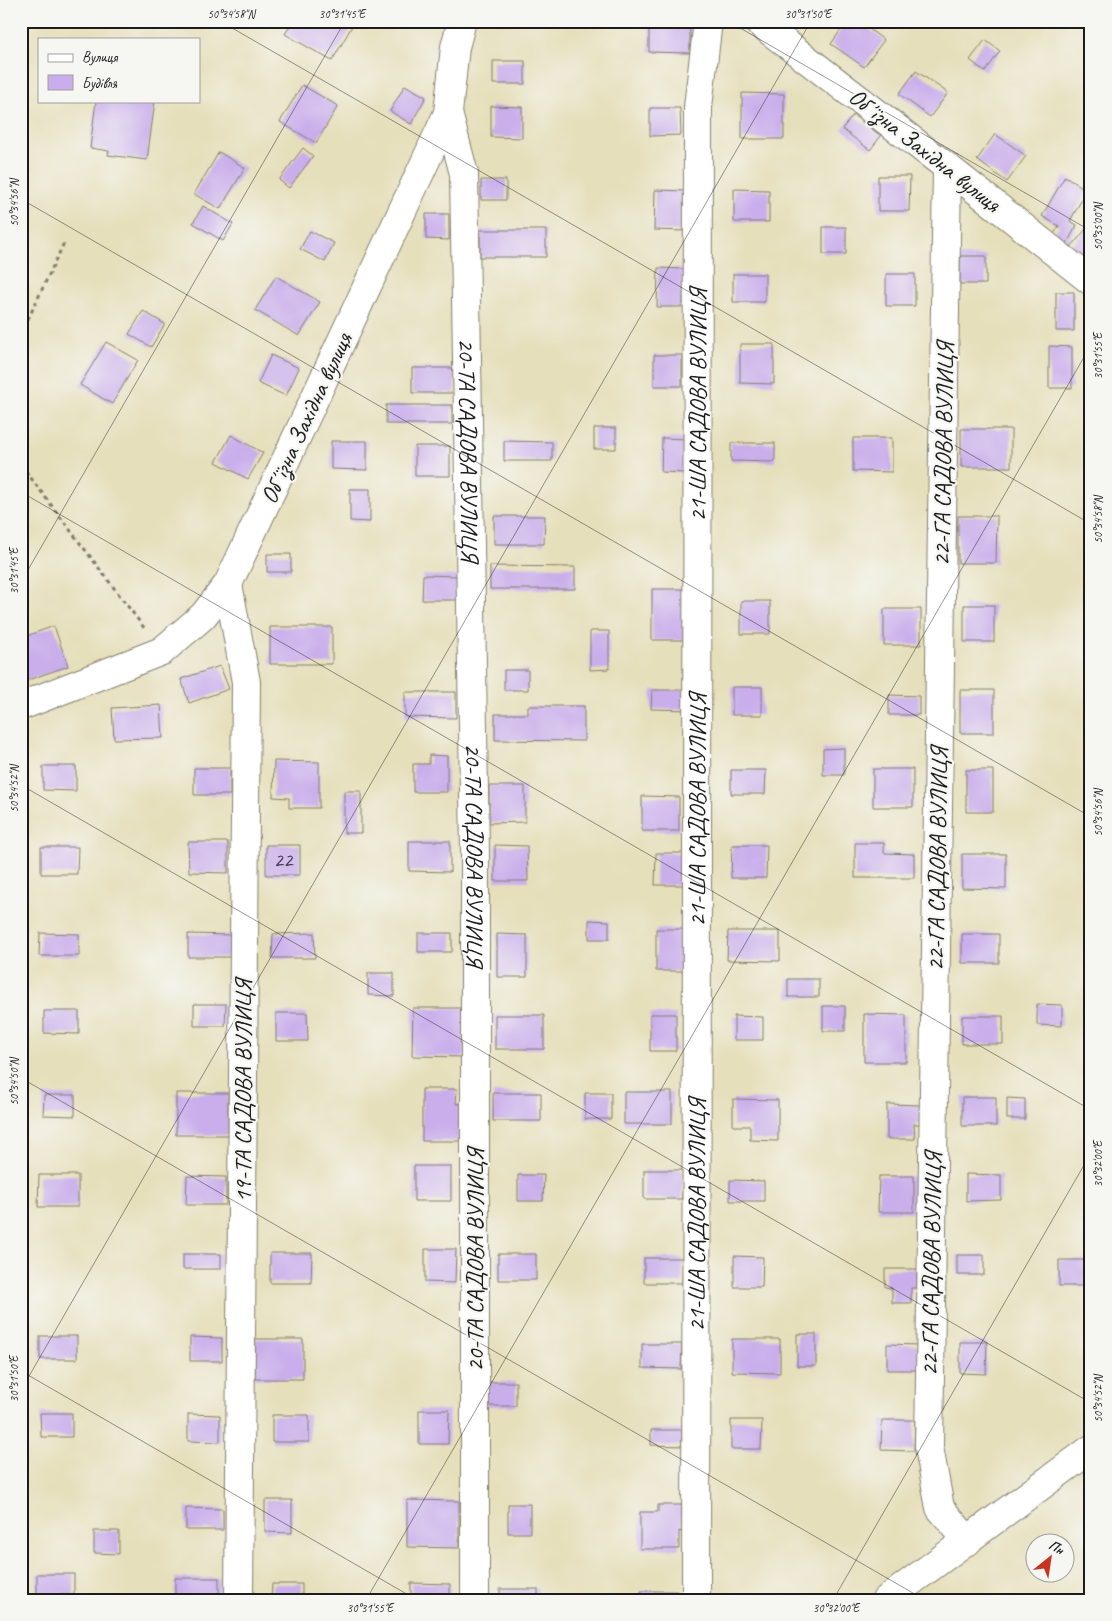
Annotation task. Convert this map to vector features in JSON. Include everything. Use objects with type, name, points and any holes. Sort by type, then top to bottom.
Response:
[{"type":"street","name":"Обʼїзна Західна вулиця","points":[[21,706],[162,651],[203,616],[228,584],[448,113],[455,47],[462,21]]},
{"type":"street","name":"21-ША САДОВА ВУЛИЦЯ","points":[[696,1600],[698,107],[708,21]]},
{"type":"street","name":"Обʼїзна Західна вулиця","points":[[757,21],[947,167],[1091,281]]},
{"type":"street","name":"20-ТА САДОВА ВУЛИЦЯ","points":[[448,113],[465,184],[476,852],[475,1600]]},
{"type":"street","name":"22-ГА САДОВА ВУЛИЦЯ","points":[[947,167],[929,1447],[940,1508],[968,1541]]},
{"type":"street","name":"19-ТА САДОВА ВУЛИЦЯ","points":[[228,584],[246,682],[239,1600]]},
{"type":"street","points":[[886,1600],[1091,1449]]},
{"type":"path","points":[[21,334],[64,243]]},
{"type":"path","points":[[21,464],[162,651]]},
{"type":"building","points":[[293,21],[345,21],[352,26],[332,61],[285,34]]},
{"type":"building","points":[[847,21],[858,21],[884,40],[864,67],[831,44]]},
{"type":"building","points":[[649,26],[690,26],[690,53],[649,52]]},
{"type":"building","points":[[985,40],[1000,51],[985,72],[970,60]]},
{"type":"building","points":[[493,61],[525,61],[525,84],[493,84]]},
{"type":"building","points":[[916,71],[948,93],[930,117],[899,94]]},
{"type":"building","points":[[302,85],[338,106],[316,143],[280,122]]},
{"type":"building","points":[[405,85],[426,97],[411,124],[390,111]]},
{"type":"building","points":[[742,93],[784,94],[784,139],[742,139]]},
{"type":"building","points":[[96,102],[155,102],[147,160],[108,155],[109,151],[90,148]]},
{"type":"building","points":[[491,106],[522,107],[522,138],[491,137]]},
{"type":"building","points":[[650,108],[680,108],[681,135],[650,136]]},
{"type":"building","points":[[853,115],[881,136],[870,150],[842,129]]},
{"type":"building","points":[[995,134],[1026,156],[1007,182],[977,160]]},
{"type":"building","points":[[303,148],[313,156],[289,188],[279,180]]},
{"type":"building","points":[[219,152],[245,168],[220,209],[194,194]]},
{"type":"building","points":[[878,176],[910,176],[909,211],[878,211]]},
{"type":"building","points":[[1065,176],[1087,190],[1070,221],[1077,225],[1066,245],[1052,237],[1059,226],[1042,216]]},
{"type":"building","points":[[481,180],[506,180],[506,200],[481,200]]},
{"type":"building","points":[[734,189],[769,190],[769,222],[734,222]]},
{"type":"building","points":[[655,190],[687,191],[686,231],[654,230]]},
{"type":"building","points":[[203,206],[233,224],[223,241],[193,223]]},
{"type":"building","points":[[426,214],[449,214],[449,240],[426,239]]},
{"type":"building","points":[[1091,223],[1091,273],[1066,253]]},
{"type":"building","points":[[823,227],[846,227],[846,254],[823,254]]},
{"type":"building","points":[[480,230],[546,230],[546,257],[480,257]]},
{"type":"building","points":[[310,231],[334,243],[325,262],[300,249]]},
{"type":"building","points":[[960,256],[986,256],[986,284],[960,284]]},
{"type":"building","points":[[658,268],[684,269],[683,307],[657,307]]},
{"type":"building","points":[[733,274],[765,274],[765,302],[733,302]]},
{"type":"building","points":[[886,274],[915,274],[915,306],[886,306]]},
{"type":"building","points":[[276,276],[320,302],[299,336],[255,310]]},
{"type":"building","points":[[1056,292],[1074,292],[1074,331],[1056,331]]},
{"type":"building","points":[[143,311],[165,324],[151,347],[129,334]]},
{"type":"building","points":[[106,342],[138,360],[112,404],[80,385]]},
{"type":"building","points":[[740,344],[774,344],[774,384],[740,383]]},
{"type":"building","points":[[1049,346],[1072,347],[1072,388],[1049,388]]},
{"type":"building","points":[[271,355],[299,368],[286,396],[258,383]]},
{"type":"building","points":[[654,355],[682,355],[682,386],[654,386]]},
{"type":"building","points":[[412,368],[455,368],[455,393],[412,393]]},
{"type":"building","points":[[386,405],[452,405],[452,424],[386,424]]},
{"type":"building","points":[[594,428],[616,428],[616,449],[594,449]]},
{"type":"building","points":[[961,429],[1011,429],[1011,467],[961,467]]},
{"type":"building","points":[[231,435],[263,453],[248,479],[216,462]]},
{"type":"building","points":[[662,438],[687,439],[687,473],[661,472]]},
{"type":"building","points":[[853,438],[892,438],[892,472],[853,471]]},
{"type":"building","points":[[331,441],[367,441],[367,470],[331,469]]},
{"type":"building","points":[[504,441],[552,442],[552,461],[504,461]]},
{"type":"building","points":[[731,443],[775,443],[775,462],[731,461]]},
{"type":"building","points":[[415,446],[450,446],[450,476],[415,476]]},
{"type":"building","points":[[350,489],[370,489],[370,522],[350,521]]},
{"type":"building","points":[[494,516],[545,516],[544,544],[494,544]]},
{"type":"building","points":[[958,516],[997,516],[996,563],[958,563]]},
{"type":"building","points":[[267,554],[291,554],[291,572],[267,572]]},
{"type":"building","points":[[490,566],[575,567],[575,589],[490,589]]},
{"type":"building","points":[[423,575],[458,576],[458,600],[422,600]]},
{"type":"building","points":[[652,589],[691,589],[690,640],[652,640]]},
{"type":"building","points":[[741,601],[770,601],[770,634],[741,634]]},
{"type":"building","points":[[964,605],[994,605],[994,642],[964,642]]},
{"type":"building","points":[[884,609],[921,609],[921,645],[884,645]]},
{"type":"building","points":[[54,626],[68,666],[22,682],[21,638]]},
{"type":"building","points":[[270,627],[332,627],[332,664],[270,664]]},
{"type":"building","points":[[590,631],[609,631],[609,669],[590,670]]},
{"type":"building","points":[[220,666],[229,689],[189,703],[181,679]]},
{"type":"building","points":[[504,670],[528,670],[528,690],[504,690]]},
{"type":"building","points":[[732,687],[762,687],[762,715],[732,715]]},
{"type":"building","points":[[652,690],[689,690],[689,710],[651,709]]},
{"type":"building","points":[[960,690],[994,690],[994,733],[960,733]]},
{"type":"building","points":[[405,692],[456,692],[456,718],[405,717]]},
{"type":"building","points":[[889,695],[919,696],[919,715],[889,715]]},
{"type":"building","points":[[161,705],[163,738],[114,739],[112,708]]},
{"type":"building","points":[[528,706],[584,706],[584,741],[495,740],[495,714],[528,714]]},
{"type":"building","points":[[844,748],[844,775],[823,775],[823,749]]},
{"type":"building","points":[[429,755],[447,756],[447,792],[413,792],[413,764],[429,764]]},
{"type":"building","points":[[274,761],[319,762],[319,808],[289,808],[289,798],[273,797]]},
{"type":"building","points":[[43,766],[76,766],[76,791],[43,790]]},
{"type":"building","points":[[194,768],[230,768],[230,795],[194,795]]},
{"type":"building","points":[[873,769],[913,769],[913,807],[873,807]]},
{"type":"building","points":[[731,770],[766,770],[765,794],[731,794]]},
{"type":"building","points":[[966,770],[993,770],[993,812],[966,812]]},
{"type":"building","points":[[489,786],[525,786],[525,822],[489,823]]},
{"type":"building","points":[[344,791],[361,791],[361,833],[344,833]]},
{"type":"building","points":[[642,796],[679,797],[679,831],[642,831]]},
{"type":"building","points":[[409,841],[450,841],[450,872],[409,871]]},
{"type":"building","points":[[188,842],[228,842],[228,873],[189,872]]},
{"type":"building","points":[[855,843],[884,843],[884,853],[914,854],[914,878],[855,878]]},
{"type":"building","points":[[266,845],[300,845],[300,875],[266,875]]},
{"type":"building","points":[[495,845],[527,846],[528,881],[495,881]]},
{"type":"building","points":[[732,845],[767,845],[766,878],[731,878]]},
{"type":"building","points":[[41,847],[78,847],[77,874],[41,874]]},
{"type":"building","points":[[656,853],[687,853],[687,885],[655,885]]},
{"type":"building","points":[[962,854],[1006,854],[1006,889],[962,888]]},
{"type":"building","points":[[589,920],[609,921],[609,939],[589,939]]},
{"type":"building","points":[[656,929],[685,929],[684,971],[656,971]]},
{"type":"building","points":[[728,931],[780,931],[780,961],[727,960]]},
{"type":"building","points":[[40,933],[79,934],[79,956],[39,956]]},
{"type":"building","points":[[314,933],[315,958],[272,958],[273,934]]},
{"type":"building","points":[[418,933],[452,933],[452,952],[418,952]]},
{"type":"building","points":[[188,934],[232,935],[231,957],[188,957]]},
{"type":"building","points":[[497,934],[527,935],[527,977],[497,977]]},
{"type":"building","points":[[962,934],[999,934],[999,963],[962,963]]},
{"type":"building","points":[[368,973],[394,973],[394,996],[368,995]]},
{"type":"building","points":[[788,979],[819,979],[819,997],[788,997]]},
{"type":"building","points":[[194,1004],[226,1004],[225,1026],[194,1026]]},
{"type":"building","points":[[1037,1004],[1062,1005],[1062,1026],[1037,1025]]},
{"type":"building","points":[[823,1006],[845,1006],[845,1031],[823,1031]]},
{"type":"building","points":[[413,1008],[466,1008],[465,1057],[412,1056]]},
{"type":"building","points":[[44,1011],[79,1011],[79,1034],[44,1033]]},
{"type":"building","points":[[276,1013],[307,1013],[308,1041],[276,1041]]},
{"type":"building","points":[[650,1014],[676,1014],[676,1051],[650,1051]]},
{"type":"building","points":[[864,1014],[906,1015],[906,1062],[864,1062]]},
{"type":"building","points":[[495,1015],[544,1015],[544,1049],[495,1049]]},
{"type":"building","points":[[734,1016],[763,1017],[763,1040],[734,1040]]},
{"type":"building","points":[[962,1016],[1003,1016],[1003,1044],[962,1044]]},
{"type":"building","points":[[422,1089],[457,1089],[456,1104],[466,1104],[466,1141],[422,1141]]},
{"type":"building","points":[[624,1092],[672,1092],[672,1124],[624,1124]]},
{"type":"building","points":[[176,1093],[228,1093],[228,1135],[176,1135]]},
{"type":"building","points":[[493,1093],[541,1093],[541,1121],[493,1121]]},
{"type":"building","points":[[585,1093],[611,1093],[611,1119],[585,1119]]},
{"type":"building","points":[[44,1095],[75,1095],[75,1116],[43,1115]]},
{"type":"building","points":[[962,1097],[996,1097],[996,1126],[962,1126]]},
{"type":"building","points":[[1007,1098],[1025,1099],[1025,1119],[1007,1119]]},
{"type":"building","points":[[733,1099],[778,1100],[778,1141],[750,1140],[750,1126],[733,1126]]},
{"type":"building","points":[[887,1104],[920,1105],[920,1124],[914,1124],[915,1139],[887,1139]]},
{"type":"building","points":[[414,1166],[451,1166],[451,1201],[414,1201]]},
{"type":"building","points":[[644,1170],[683,1170],[682,1199],[644,1199]]},
{"type":"building","points":[[966,1174],[1001,1175],[1001,1200],[966,1201]]},
{"type":"building","points":[[39,1175],[78,1175],[78,1207],[38,1207]]},
{"type":"building","points":[[518,1175],[544,1175],[543,1201],[518,1201]]},
{"type":"building","points":[[187,1176],[226,1177],[226,1205],[186,1205]]},
{"type":"building","points":[[879,1176],[914,1176],[914,1212],[878,1212]]},
{"type":"building","points":[[730,1180],[764,1181],[764,1201],[730,1201]]},
{"type":"building","points":[[425,1249],[456,1249],[455,1283],[425,1282]]},
{"type":"building","points":[[270,1253],[312,1253],[311,1283],[270,1283]]},
{"type":"building","points":[[183,1254],[221,1254],[221,1269],[183,1269]]},
{"type":"building","points":[[498,1254],[536,1254],[536,1280],[498,1280]]},
{"type":"building","points":[[957,1255],[984,1255],[984,1275],[957,1275]]},
{"type":"building","points":[[734,1256],[763,1257],[762,1287],[734,1287]]},
{"type":"building","points":[[644,1258],[683,1258],[682,1283],[644,1283]]},
{"type":"building","points":[[1059,1260],[1089,1260],[1089,1286],[1059,1286]]},
{"type":"building","points":[[885,1269],[917,1269],[917,1288],[911,1288],[911,1303],[892,1303],[892,1288],[885,1287]]},
{"type":"building","points":[[797,1334],[816,1334],[816,1366],[797,1366]]},
{"type":"building","points":[[40,1336],[77,1336],[77,1359],[40,1359]]},
{"type":"building","points":[[190,1337],[222,1338],[222,1361],[190,1361]]},
{"type":"building","points":[[255,1339],[303,1339],[303,1379],[255,1379]]},
{"type":"building","points":[[732,1339],[780,1339],[780,1373],[732,1372]]},
{"type":"building","points":[[960,1342],[987,1342],[986,1374],[960,1373]]},
{"type":"building","points":[[642,1344],[682,1344],[681,1369],[642,1368]]},
{"type":"building","points":[[887,1344],[919,1345],[919,1370],[887,1370]]},
{"type":"building","points":[[486,1382],[516,1382],[516,1406],[486,1406]]},
{"type":"building","points":[[419,1410],[449,1410],[448,1444],[419,1444]]},
{"type":"building","points":[[40,1413],[72,1413],[72,1437],[41,1437]]},
{"type":"building","points":[[188,1414],[220,1415],[220,1442],[188,1441]]},
{"type":"building","points":[[272,1415],[309,1415],[309,1442],[272,1442]]},
{"type":"building","points":[[731,1420],[762,1420],[761,1449],[731,1449]]},
{"type":"building","points":[[882,1420],[915,1420],[914,1451],[881,1450]]},
{"type":"building","points":[[651,1430],[682,1430],[682,1446],[651,1445]]},
{"type":"building","points":[[265,1500],[292,1500],[292,1533],[265,1532]]},
{"type":"building","points":[[407,1500],[459,1501],[459,1548],[407,1547]]},
{"type":"building","points":[[508,1504],[530,1504],[530,1533],[508,1533]]},
{"type":"building","points":[[658,1505],[682,1505],[682,1532],[679,1531],[679,1549],[640,1549],[640,1512],[658,1512]]},
{"type":"building","points":[[186,1508],[223,1509],[223,1530],[186,1530]]},
{"type":"building","points":[[94,1531],[119,1531],[119,1554],[94,1553]]},
{"type":"building","points":[[37,1574],[74,1574],[74,1595],[37,1594]]},
{"type":"building","points":[[175,1578],[219,1578],[219,1600],[175,1600]]},
{"type":"building","points":[[411,1583],[450,1584],[450,1600],[411,1600]]},
{"type":"building","points":[[272,1584],[302,1584],[302,1600],[271,1600]]},
{"type":"building","points":[[500,1589],[538,1589],[538,1600],[500,1600]]},
{"type":"building","points":[[641,1591],[677,1591],[677,1600],[641,1600]]}]
